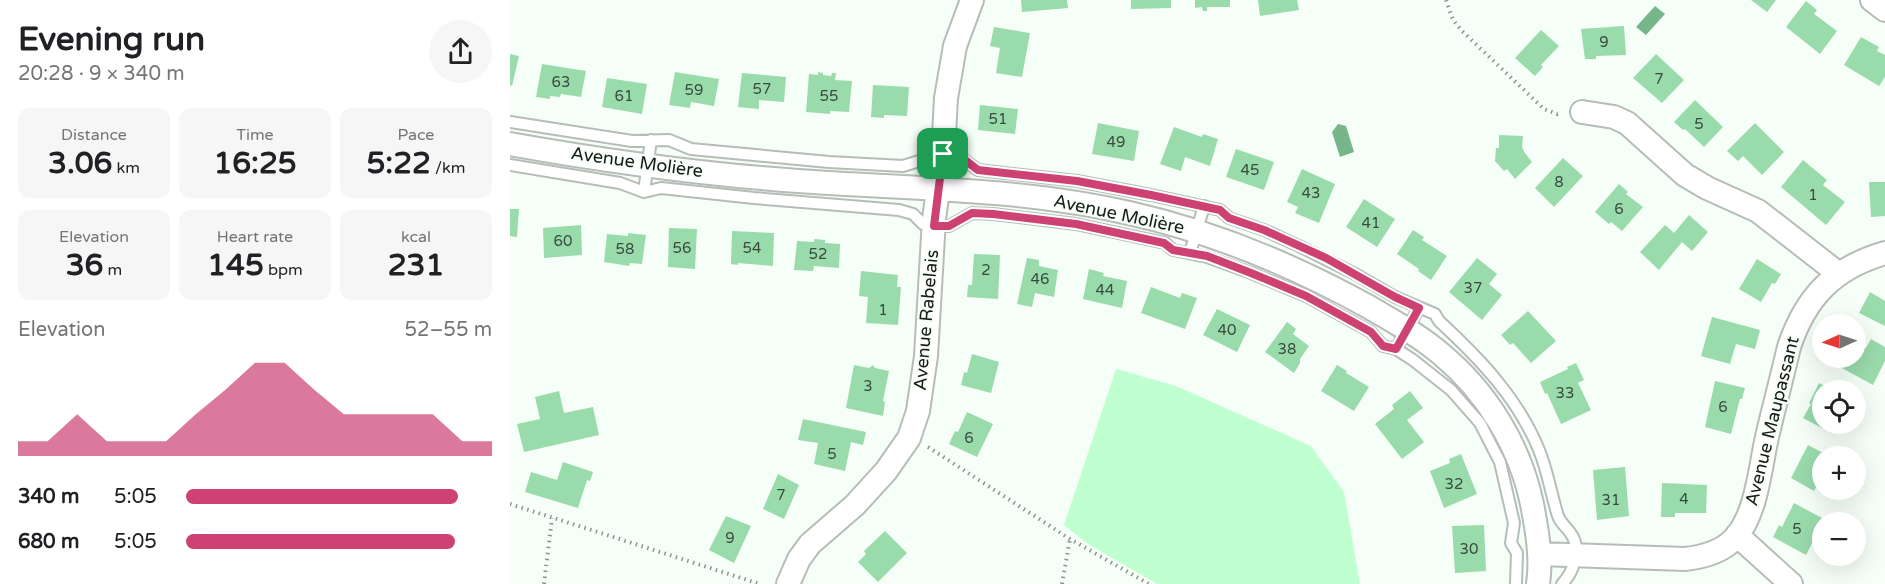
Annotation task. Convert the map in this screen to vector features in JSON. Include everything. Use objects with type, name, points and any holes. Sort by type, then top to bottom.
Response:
[{"type":"street","points":[[938,190],[943,154],[946,98],[956,46],[972,0]]},
{"type":"street","points":[[1872,0],[1885,10]]},
{"type":"street","points":[[1582,112],[1614,117],[1626,123],[1685,176],[1758,211],[1839,274]]},
{"type":"street","name":"Avenue Molière","points":[[510,144],[648,165],[795,181],[995,193],[1088,204],[1196,230],[1304,272],[1408,329],[1443,355],[1467,379],[1502,426],[1521,463],[1535,520],[1539,554],[1538,584]]},
{"type":"street","name":"Avenue Rabelais","points":[[788,584],[799,559],[810,544],[855,505],[886,471],[909,438],[918,411],[926,356],[938,190]]},
{"type":"street","name":"Avenue Maupassant","points":[[1539,554],[1691,558],[1716,552],[1729,544],[1737,535],[1752,507],[1796,325],[1818,292],[1839,274],[1854,264],[1885,253]]},
{"type":"street","points":[[1737,535],[1791,584]]},
{"type":"lane","points":[[510,122],[632,141],[669,140],[690,148],[829,162],[903,166],[919,161],[930,153],[957,154],[978,170],[1077,181],[1220,210],[1229,218],[1264,230],[1326,258],[1395,297],[1435,314],[1439,321],[1480,361],[1519,411],[1539,449],[1559,519],[1572,534],[1575,542],[1575,555],[1570,576],[1562,584]]},
{"type":"lane","points":[[644,192],[651,140]]},
{"type":"lane","points":[[510,165],[620,183],[644,192],[661,188],[899,210],[913,214],[923,224],[934,226],[949,226],[972,213],[1076,224],[1164,243],[1173,250],[1207,256],[1251,273],[1306,296],[1371,332],[1383,346],[1396,349],[1451,390],[1480,423],[1500,462],[1515,523],[1511,543],[1517,553],[1516,584]]},
{"type":"lane","points":[[1190,253],[1204,206]]},
{"type":"lane","points":[[1396,349],[1419,308]]},
{"type":"lane","points":[[1517,553],[1539,554]]},
{"type":"path","points":[[1446,0],[1453,20],[1462,31],[1544,109],[1557,114],[1582,112]]},
{"type":"path","points":[[909,438],[926,446],[1070,539],[1149,584]]},
{"type":"path","points":[[510,504],[760,584]]},
{"type":"path","points":[[544,584],[552,518]]},
{"type":"path","points":[[1062,584],[1070,539]]},
{"type":"shaded area","points":[[1655,6],[1665,14],[1646,35],[1636,27]]},
{"type":"shaded area","points":[[1338,124],[1346,126],[1354,152],[1340,157],[1332,132]]},
{"type":"shaded area","points":[[1116,369],[1176,386],[1311,446],[1344,492],[1360,584],[1157,584],[1088,544],[1064,525]]},
{"type":"building","points":[[1021,0],[1067,0],[1068,8],[1022,12]]},
{"type":"building","points":[[1131,0],[1171,0],[1171,8],[1131,9]]},
{"type":"building","points":[[1195,0],[1230,0],[1230,7],[1207,7],[1207,11],[1203,11],[1202,7],[1195,8]]},
{"type":"building","points":[[1258,0],[1297,0],[1299,10],[1260,16]]},
{"type":"building","points":[[1751,0],[1776,0],[1767,12]]},
{"type":"building","points":[[1806,1],[1817,10],[1814,14],[1837,31],[1820,54],[1786,27]]},
{"type":"building","points":[[1624,26],[1626,55],[1596,56],[1596,59],[1585,59],[1581,29]]},
{"type":"building","points":[[994,27],[1030,33],[1022,77],[996,73],[1000,48],[990,46]]},
{"type":"building","points":[[1541,30],[1559,46],[1541,65],[1543,67],[1535,76],[1515,58]]},
{"type":"building","points":[[1861,37],[1879,47],[1877,51],[1885,55],[1885,77],[1879,86],[1844,65]]},
{"type":"building","points":[[510,54],[519,56],[512,86],[510,85]]},
{"type":"building","points":[[1656,54],[1684,80],[1662,103],[1633,78]]},
{"type":"building","points":[[542,64],[586,71],[581,97],[561,94],[560,97],[550,96],[550,99],[536,97]]},
{"type":"building","points":[[675,72],[719,79],[714,106],[691,102],[690,108],[669,105]]},
{"type":"building","points":[[818,72],[831,76],[832,73],[836,73],[835,80],[852,81],[849,112],[830,111],[830,114],[806,112],[809,74],[818,75]]},
{"type":"building","points":[[742,73],[786,77],[784,102],[759,100],[759,109],[738,107]]},
{"type":"building","points":[[607,78],[647,84],[642,114],[602,107]]},
{"type":"building","points":[[873,85],[909,87],[907,116],[871,117]]},
{"type":"building","points":[[1695,100],[1723,127],[1704,147],[1674,122]]},
{"type":"building","points":[[980,105],[1018,109],[1015,134],[978,130]]},
{"type":"building","points":[[1098,123],[1139,131],[1134,161],[1092,154]]},
{"type":"building","points":[[1755,123],[1784,152],[1762,175],[1743,156],[1738,161],[1727,151]]},
{"type":"building","points":[[1174,127],[1202,137],[1203,134],[1218,139],[1210,166],[1185,157],[1181,171],[1160,164]]},
{"type":"building","points":[[1499,135],[1523,136],[1522,147],[1532,162],[1515,179],[1507,169],[1504,171],[1495,161],[1496,148],[1499,148]]},
{"type":"building","points":[[1236,149],[1274,162],[1264,190],[1226,177]]},
{"type":"building","points":[[1563,158],[1583,176],[1554,207],[1535,188]]},
{"type":"building","points":[[1803,160],[1827,180],[1823,185],[1845,202],[1826,225],[1781,187]]},
{"type":"building","points":[[1302,169],[1335,184],[1319,223],[1295,213],[1298,207],[1287,202]]},
{"type":"building","points":[[1869,182],[1885,182],[1885,216],[1871,217]]},
{"type":"building","points":[[1619,184],[1628,192],[1626,194],[1643,207],[1622,231],[1595,212]]},
{"type":"building","points":[[1364,199],[1395,219],[1377,247],[1346,227]]},
{"type":"building","points":[[510,209],[519,209],[517,237],[510,236]]},
{"type":"building","points":[[1689,215],[1708,232],[1692,251],[1682,242],[1659,270],[1640,252],[1665,225],[1674,233]]},
{"type":"building","points":[[581,225],[582,255],[544,258],[543,228]]},
{"type":"building","points":[[669,228],[697,229],[695,269],[668,267]]},
{"type":"building","points":[[1413,230],[1424,237],[1422,240],[1447,256],[1431,280],[1397,254]]},
{"type":"building","points":[[732,231],[774,233],[773,266],[731,264]]},
{"type":"building","points":[[628,233],[646,235],[642,264],[630,263],[629,266],[604,262],[607,234],[628,236]]},
{"type":"building","points":[[814,239],[825,240],[825,243],[840,244],[839,268],[814,266],[813,271],[794,270],[797,241],[814,242]]},
{"type":"building","points":[[974,254],[1000,255],[998,299],[967,297],[968,285],[972,285]]},
{"type":"building","points":[[1027,258],[1039,260],[1039,266],[1058,270],[1054,297],[1035,293],[1032,307],[1017,304]]},
{"type":"building","points":[[1477,258],[1497,274],[1489,284],[1502,295],[1482,320],[1449,292]]},
{"type":"building","points":[[1757,259],[1781,274],[1775,284],[1772,283],[1761,302],[1739,289]]},
{"type":"building","points":[[1089,269],[1104,273],[1103,276],[1127,281],[1122,308],[1083,299]]},
{"type":"building","points":[[861,271],[898,275],[897,287],[901,287],[898,325],[866,323],[868,297],[859,296]]},
{"type":"building","points":[[1151,287],[1180,298],[1182,293],[1197,298],[1185,329],[1141,313]]},
{"type":"building","points":[[1870,292],[1885,301],[1885,326],[1866,316],[1866,314],[1859,313]]},
{"type":"building","points":[[1217,309],[1250,325],[1237,352],[1203,335]]},
{"type":"building","points":[[1528,311],[1556,341],[1531,363],[1513,343],[1510,345],[1501,335]]},
{"type":"building","points":[[1712,317],[1760,330],[1755,349],[1736,344],[1730,364],[1701,356]]},
{"type":"building","points":[[1287,322],[1296,329],[1293,334],[1309,346],[1294,373],[1265,352]]},
{"type":"building","points":[[1871,339],[1885,347],[1885,361],[1873,385],[1842,368],[1866,368],[1866,348]]},
{"type":"building","points":[[972,354],[999,362],[991,393],[961,385]]},
{"type":"building","points":[[1576,363],[1584,380],[1578,383],[1591,410],[1561,424],[1540,382]]},
{"type":"building","points":[[854,365],[869,368],[873,365],[875,368],[889,371],[883,401],[885,402],[883,416],[846,408]]},
{"type":"building","points":[[1337,365],[1369,387],[1354,411],[1321,391]]},
{"type":"building","points":[[1715,381],[1745,388],[1731,434],[1705,427]]},
{"type":"building","points":[[559,391],[564,413],[593,407],[599,435],[524,452],[517,424],[540,419],[535,397]]},
{"type":"building","points":[[1410,391],[1423,408],[1407,420],[1424,442],[1402,459],[1375,424],[1394,409],[1392,405]]},
{"type":"building","points":[[1812,397],[1812,423],[1803,418],[1811,404],[1809,403]]},
{"type":"building","points":[[967,412],[993,424],[977,457],[949,444],[955,431],[958,432]]},
{"type":"building","points":[[803,419],[866,432],[863,445],[851,442],[845,471],[814,464],[818,443],[798,440]]},
{"type":"building","points":[[1808,445],[1812,447],[1812,490],[1791,478]]},
{"type":"building","points":[[1461,454],[1477,494],[1444,508],[1430,471],[1450,463],[1449,459]]},
{"type":"building","points":[[563,462],[593,472],[590,481],[587,480],[578,508],[525,492],[531,472],[557,480]]},
{"type":"building","points":[[1625,467],[1629,516],[1597,520],[1593,470]]},
{"type":"building","points":[[778,474],[799,485],[784,519],[763,509]]},
{"type":"building","points":[[1662,483],[1707,485],[1706,513],[1675,513],[1675,517],[1661,517]]},
{"type":"building","points":[[1794,503],[1812,513],[1812,544],[1806,555],[1773,537],[1779,525],[1782,527]]},
{"type":"building","points":[[726,516],[751,526],[734,563],[709,550]]},
{"type":"building","points":[[1484,525],[1486,571],[1455,573],[1452,526]]},
{"type":"building","points":[[885,531],[907,553],[878,582],[858,562],[866,554],[864,551]]},
{"type":"route","points":[[943,154],[957,154],[978,170],[1077,181],[1220,210],[1229,218],[1264,230],[1326,258],[1419,308],[1396,349],[1383,346],[1371,332],[1306,296],[1207,256],[1173,250],[1164,243],[1076,224],[993,214],[972,213],[949,226],[934,226],[943,154]]}]
